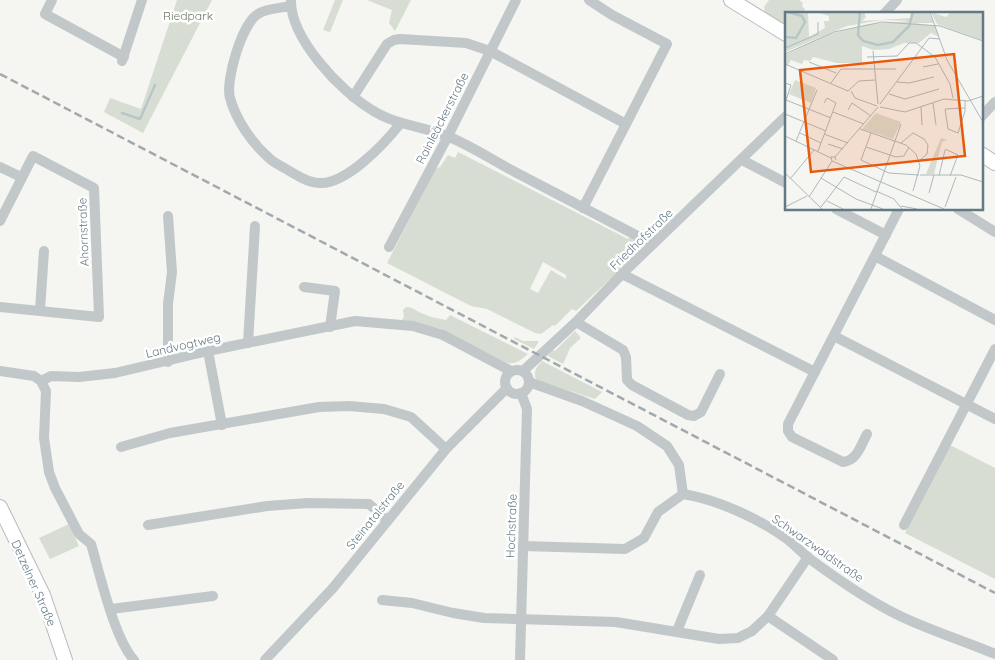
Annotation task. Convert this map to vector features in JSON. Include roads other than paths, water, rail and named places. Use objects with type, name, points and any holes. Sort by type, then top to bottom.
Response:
[{"type":"street","points":[[52,0],[44,14],[123,59],[142,0]]},
{"type":"street","name":"Rainleäckerstraße","points":[[389,247],[448,136],[516,0]]},
{"type":"street","points":[[583,208],[667,44],[612,16],[589,0]]},
{"type":"street","points":[[731,0],[785,33]]},
{"type":"street","points":[[886,12],[897,0]]},
{"type":"street","points":[[400,124],[387,141],[354,169],[335,180],[320,183],[303,179],[270,159],[252,140],[238,116],[229,96],[233,65],[239,40],[251,21],[258,14],[291,3],[294,19],[310,49],[353,97],[372,111],[400,124],[448,136],[653,244]]},
{"type":"street","points":[[353,97],[387,44],[394,40],[440,40],[466,43],[490,51],[626,124]]},
{"type":"street","points":[[982,116],[995,102]]},
{"type":"street","name":"Friedhofstraße","points":[[523,371],[576,322],[622,274],[785,117]]},
{"type":"street","points":[[776,126],[785,130]]},
{"type":"street","points":[[982,155],[995,163]]},
{"type":"street","name":"Ahornstraße","points":[[0,221],[33,156],[94,188],[99,317],[0,307]]},
{"type":"street","points":[[742,160],[785,182]]},
{"type":"street","points":[[0,167],[21,177]]},
{"type":"street","points":[[838,210],[886,235]]},
{"type":"street","points":[[867,434],[854,459],[849,462],[843,462],[792,437],[788,431],[788,424],[898,210]]},
{"type":"street","points":[[960,210],[995,232]]},
{"type":"street","points":[[168,216],[172,272],[168,304],[168,362]]},
{"type":"street","points":[[248,343],[255,226]]},
{"type":"street","points":[[40,310],[44,251]]},
{"type":"street","points":[[875,256],[995,320]]},
{"type":"street","points":[[622,274],[815,372]]},
{"type":"street","points":[[304,287],[335,291],[330,326]]},
{"type":"street","name":"Landvogtweg","points":[[41,380],[51,376],[99,376],[168,362],[208,351],[355,321],[413,326],[443,335],[511,371]]},
{"type":"street","points":[[576,322],[623,350],[626,357],[627,380],[632,385],[688,415],[694,416],[701,412],[720,374]]},
{"type":"street","points":[[834,336],[995,419]]},
{"type":"street","points":[[904,525],[995,349]]},
{"type":"street","points":[[208,351],[222,425]]},
{"type":"street","points":[[0,371],[34,376],[41,380],[46,390],[44,438],[49,472],[55,488],[79,534],[91,544],[118,633],[128,653],[134,660]]},
{"type":"street","points":[[511,371],[523,371],[528,375],[530,382],[527,389],[521,393],[513,393],[507,388],[506,377],[511,371]]},
{"type":"street","points":[[523,546],[625,548],[644,538],[658,512],[683,494],[679,465],[667,446],[636,426],[582,401],[530,382]]},
{"type":"street","name":"Steinatalstraße","points":[[265,660],[333,588],[446,449],[507,388]]},
{"type":"street","name":"Hochstraße","points":[[520,660],[527,409],[521,393]]},
{"type":"street","points":[[121,447],[170,433],[319,407],[349,406],[384,409],[411,417],[446,449]]},
{"type":"street","name":"Schwarzwaldstraße","points":[[683,494],[702,497],[759,522],[787,539],[836,578],[896,614],[995,654]]},
{"type":"street","points":[[148,525],[267,506],[308,503],[369,504],[387,520]]},
{"type":"street","name":"Detzelner Straße","points":[[0,507],[42,595],[65,660]]},
{"type":"street","points":[[382,600],[421,604],[453,613],[484,618],[616,622],[719,639],[738,638],[752,630],[768,616],[808,557]]},
{"type":"street","points":[[677,631],[700,575]]},
{"type":"street","points":[[111,609],[213,596]]},
{"type":"street","points":[[768,616],[833,660]]},
{"type":"waterway","points":[[122,113],[140,119],[155,85]]},
{"type":"railway","points":[[0,74],[995,593]]},
{"type":"park label","name":"Riedpark","points":[[188,15]]}]
